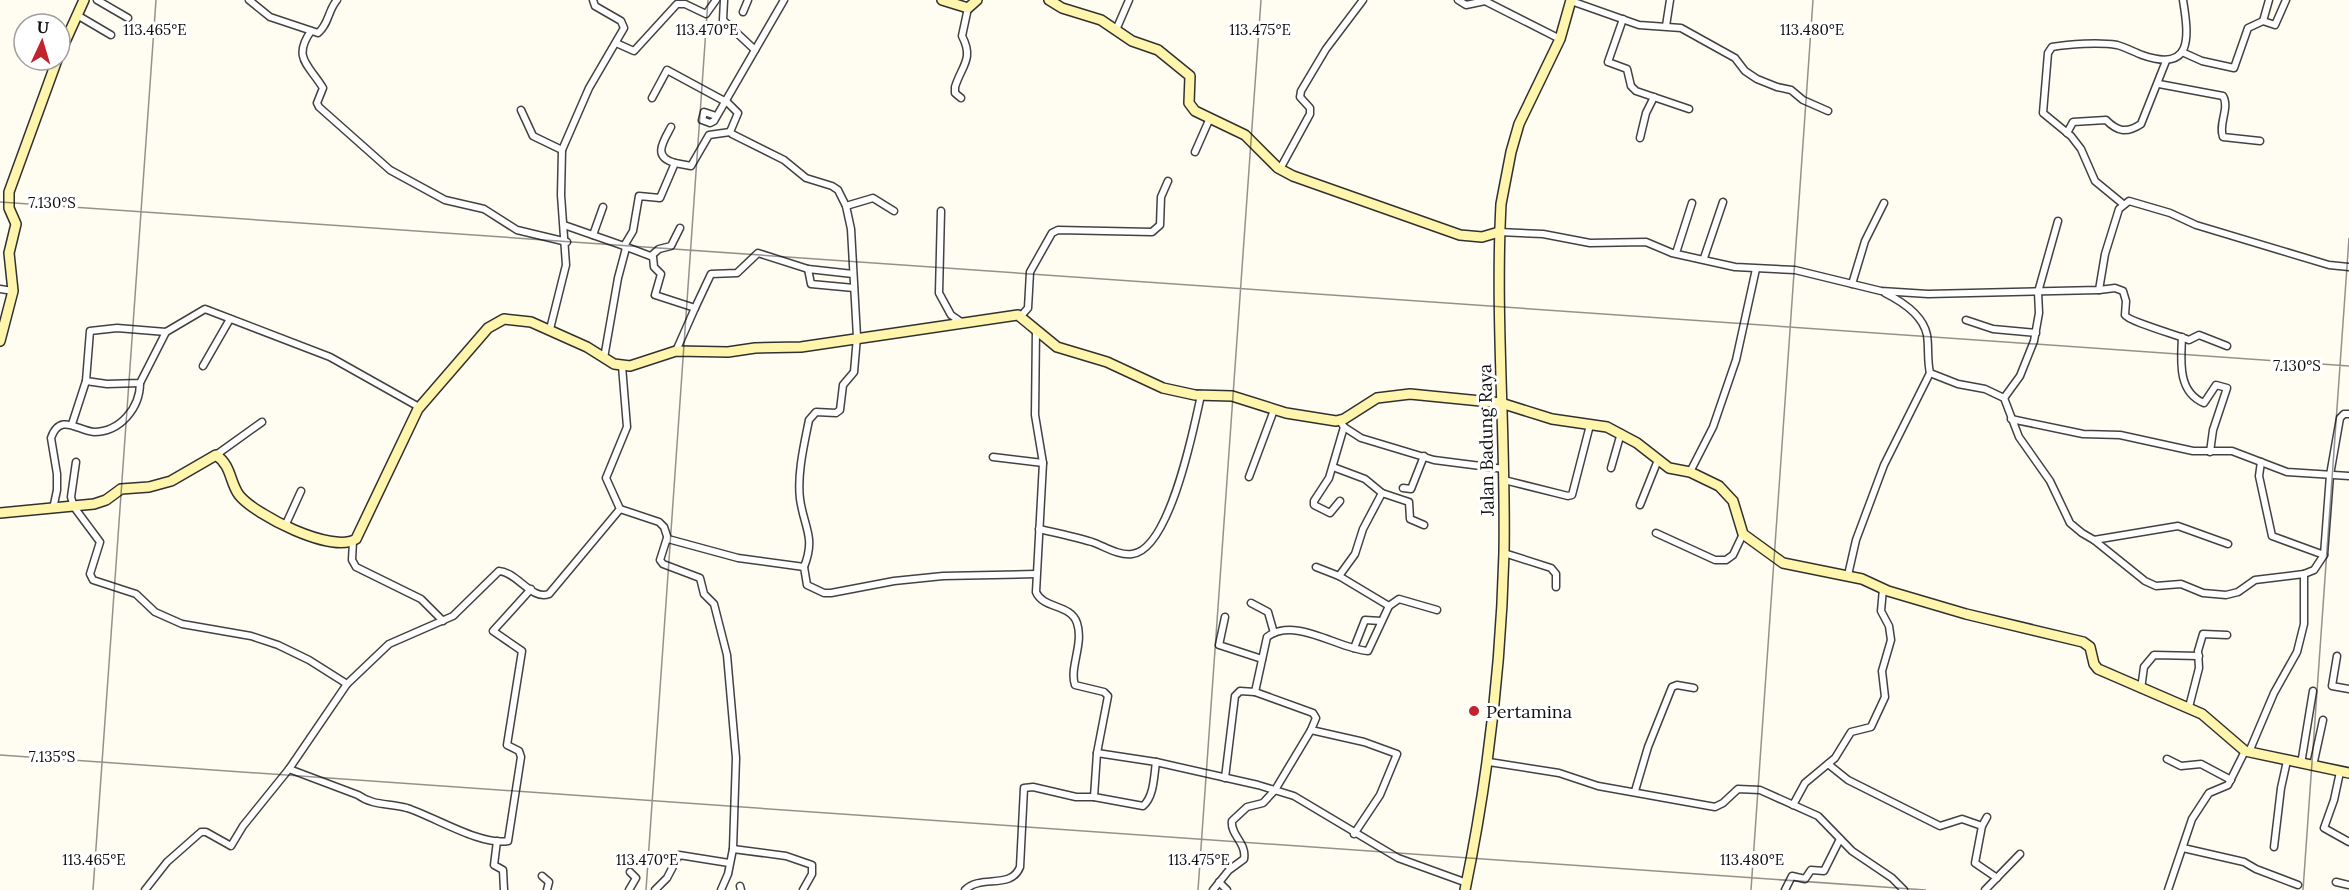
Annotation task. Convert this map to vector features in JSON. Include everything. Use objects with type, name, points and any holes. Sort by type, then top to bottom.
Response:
[{"type":"street","points":[[72,26],[84,0]]},
{"type":"street","points":[[97,0],[128,18]]},
{"type":"street","points":[[249,0],[270,17],[292,22],[318,33],[323,28],[337,0]]},
{"type":"street","points":[[550,329],[564,282],[567,242],[561,195],[562,150],[589,88],[616,43],[623,24],[595,6],[593,0]]},
{"type":"street","points":[[616,43],[634,51],[677,4],[682,3],[706,14],[716,0]]},
{"type":"street","points":[[724,0],[723,20],[755,50]]},
{"type":"street","points":[[743,12],[748,0]]},
{"type":"street","points":[[716,116],[784,0]]},
{"type":"street","points":[[942,0],[968,8]]},
{"type":"street","points":[[961,98],[955,93],[955,87],[963,73],[968,52],[968,44],[962,36],[968,8],[977,0]]},
{"type":"street","points":[[1049,0],[1062,9],[1101,20],[1132,41],[1158,50],[1187,71],[1192,82],[1189,103],[1195,111],[1245,135],[1280,169],[1293,176],[1461,235],[1482,237],[1499,232],[1543,234],[1590,243],[1646,242],[1676,254],[1756,269],[1795,270],[1881,291],[1928,294],[2115,288],[2123,291],[2126,301],[2125,315],[2129,320],[2189,340],[2197,336],[2206,337],[2227,345]]},
{"type":"street","points":[[1116,30],[1129,0]]},
{"type":"street","points":[[1280,169],[1310,114],[1310,108],[1300,97],[1301,91],[1326,49],[1363,0]]},
{"type":"street","points":[[1458,0],[1466,5],[1485,1],[1560,39]]},
{"type":"street","points":[[1571,0],[1647,27],[1681,28],[1735,58],[1745,71],[1757,79],[1791,90],[1803,100],[1828,111]]},
{"type":"street","name":"Jalan Badung Raya","points":[[1466,886],[1489,762],[1499,648],[1504,553],[1499,232],[1501,204],[1511,152],[1524,114],[1560,39],[1571,0]]},
{"type":"street","points":[[1666,26],[1671,0]]},
{"type":"street","points":[[2123,204],[2095,181],[2080,149],[2067,133],[2043,113],[2046,60],[2052,47],[2119,45],[2166,62],[2174,60],[2182,52],[2188,31],[2183,0]]},
{"type":"street","points":[[2263,21],[2269,0]]},
{"type":"street","points":[[2182,52],[2202,61],[2234,68],[2248,28],[2263,21],[2276,23],[2286,0]]},
{"type":"street","points":[[77,15],[111,35]]},
{"type":"street","points":[[1623,19],[1608,62],[1627,69],[1630,86],[1636,91],[1689,110]]},
{"type":"street","points":[[311,31],[302,44],[301,52],[323,88],[317,103],[373,156],[390,170],[445,200],[484,209],[517,230],[567,242]]},
{"type":"street","points":[[2067,133],[2073,122],[2096,118],[2106,120],[2117,130],[2134,129],[2141,124],[2166,62]]},
{"type":"street","points":[[652,98],[667,70],[735,108],[738,113],[730,132]]},
{"type":"street","points":[[0,341],[13,291],[9,253],[16,224],[9,208],[9,192],[53,72]]},
{"type":"street","points":[[2158,84],[2223,96],[2226,103],[2221,132],[2223,138],[2260,141]]},
{"type":"street","points":[[1640,138],[1646,113],[1654,97]]},
{"type":"street","points":[[521,110],[527,128],[536,139],[562,150]]},
{"type":"street","points":[[1195,152],[1210,118]]},
{"type":"street","points":[[671,127],[659,148],[663,158],[691,166],[709,135],[730,132],[784,160],[806,178],[838,189],[846,206],[851,229],[857,337],[854,372],[843,385],[840,410],[816,412],[809,420],[800,487],[802,511],[810,537],[810,553],[804,567],[807,585],[824,593],[894,581],[943,576],[1036,574]]},
{"type":"street","points":[[604,358],[618,278],[625,247],[633,231],[638,197],[642,194],[662,197],[675,163]]},
{"type":"street","points":[[216,455],[228,466],[239,495],[285,524],[317,540],[346,543],[356,539],[403,436],[419,407],[494,323],[504,319],[525,320],[550,329],[622,366],[639,364],[676,351],[728,352],[755,348],[793,348],[857,337],[1022,316],[1028,308],[1030,272],[1052,233],[1058,230],[1152,232],[1160,225],[1161,197],[1168,181]]},
{"type":"street","points":[[846,206],[873,198],[894,211]]},
{"type":"street","points":[[2123,204],[2136,201],[2196,225],[2329,265],[2349,267]]},
{"type":"street","points":[[1704,258],[1723,202]]},
{"type":"street","points":[[1676,254],[1692,203]]},
{"type":"street","points":[[1852,284],[1865,241],[1884,203]]},
{"type":"street","points":[[2099,290],[2105,254],[2123,204]]},
{"type":"street","points":[[593,235],[603,207]]},
{"type":"street","points":[[941,211],[939,293],[951,315],[965,324]]},
{"type":"street","points":[[2004,398],[2020,376],[2036,333],[2040,313],[2038,292],[2058,221]]},
{"type":"street","points":[[564,225],[651,256]]},
{"type":"street","points":[[651,256],[659,249],[671,246],[680,228]]},
{"type":"street","points":[[676,351],[711,274],[737,273],[758,254],[808,269],[853,274]]},
{"type":"street","points":[[651,256],[654,267],[662,274],[655,295],[695,308]]},
{"type":"street","points":[[808,269],[811,284],[854,288]]},
{"type":"street","points":[[1690,472],[1713,427],[1736,360],[1756,269]]},
{"type":"street","points":[[0,289],[13,291]]},
{"type":"street","points":[[1848,575],[1856,540],[1878,487],[1884,465],[1930,373],[1927,334],[1923,324],[1905,306],[1881,291]]},
{"type":"street","points":[[53,510],[57,490],[57,474],[51,438],[54,430],[64,424],[72,424],[96,432],[118,425],[138,402],[140,383],[166,332],[205,309],[330,357],[419,407]]},
{"type":"street","points":[[1022,316],[1066,351],[1116,366],[1163,388],[1201,395],[1232,396],[1274,410],[1342,424],[1361,438],[1438,461],[1504,474],[1569,496],[1572,495],[1590,425]]},
{"type":"street","points":[[203,366],[230,319]]},
{"type":"street","points":[[1966,320],[1993,329],[2036,333]]},
{"type":"street","points":[[72,424],[86,381],[90,331],[117,328],[166,332]]},
{"type":"street","points":[[1036,329],[1035,415],[1042,463],[1036,574],[1038,597],[1071,613],[1077,622],[1079,644],[1074,675],[1075,685],[1104,692],[1108,696],[1097,753],[1094,797]]},
{"type":"street","points":[[2182,337],[2181,365],[2189,392],[2204,403],[2216,385],[2227,387],[2213,430],[2210,452]]},
{"type":"street","points":[[622,366],[626,431],[606,478],[620,510],[659,522],[664,527],[667,538],[660,560],[663,564],[700,578],[704,594],[714,604],[727,655],[736,758],[734,849],[728,874],[721,890]]},
{"type":"street","points":[[1930,373],[1958,384],[1985,389],[2004,398],[2019,437],[2050,481],[2070,523],[2156,586],[2181,584],[2203,593],[2226,595],[2238,592],[2255,580],[2304,574],[2314,570],[2324,555],[2330,475],[2340,418],[2344,414],[2349,414]]},
{"type":"street","points":[[86,381],[107,384],[140,383]]},
{"type":"street","points":[[1340,501],[1330,513],[1314,505],[1333,467],[1342,424],[1377,398],[1388,395],[1421,394],[1501,403],[1552,419],[1607,427],[1621,433],[1676,471],[1690,472],[1723,489],[1733,501],[1743,534],[1783,563],[1848,575],[1883,589],[2018,627],[2083,642],[2090,647],[2094,664],[2098,669],[2141,689],[2189,707],[2247,752],[2344,772],[2324,828],[2349,842]]},
{"type":"street","points":[[1039,529],[1092,542],[1128,555],[1143,549],[1168,511],[1182,479],[1201,395]]},
{"type":"street","points":[[1250,477],[1274,410]]},
{"type":"street","points":[[2011,419],[2083,434],[2120,435],[2193,451],[2232,451],[2287,472],[2349,476]]},
{"type":"street","points":[[0,513],[74,507],[106,500],[121,489],[149,487],[171,481],[216,455],[262,423]]},
{"type":"street","points":[[1611,468],[1621,433]]},
{"type":"street","points":[[1403,488],[1411,489],[1424,456]]},
{"type":"street","points":[[993,457],[1042,463]]},
{"type":"street","points":[[1640,505],[1658,460]]},
{"type":"street","points":[[76,462],[71,497],[74,507],[99,537],[100,542],[90,574],[93,579],[136,594],[156,612],[183,624],[251,636],[278,645],[309,660],[347,684]]},
{"type":"street","points":[[2261,462],[2258,473],[2272,536],[2324,555]]},
{"type":"street","points":[[1333,467],[1365,479],[1382,493],[1409,501],[1410,519],[1425,525]]},
{"type":"street","points":[[285,524],[301,491]]},
{"type":"street","points":[[1339,576],[1355,554],[1361,534],[1382,493]]},
{"type":"street","points":[[145,890],[167,862],[201,832],[206,832],[231,846],[289,769],[347,684],[389,644],[443,621],[461,609],[499,571],[508,573],[542,596],[549,594],[620,510]]},
{"type":"street","points":[[2094,540],[2178,525],[2228,544]]},
{"type":"street","points":[[1656,533],[1715,560],[1726,561],[1733,555],[1743,534]]},
{"type":"street","points":[[667,538],[738,558],[804,567]]},
{"type":"street","points":[[352,541],[352,560],[356,567],[421,599],[443,621]]},
{"type":"street","points":[[1504,553],[1551,568],[1556,574],[1556,587]]},
{"type":"street","points":[[1316,567],[1339,576],[1389,606]]},
{"type":"street","points":[[2168,890],[2190,823],[2209,793],[2225,787],[2231,780],[2297,652],[2304,624],[2304,574]]},
{"type":"street","points":[[289,769],[358,795],[365,801],[407,808],[480,837],[507,842],[510,837],[520,763],[519,751],[507,745],[522,651],[493,631],[531,589]]},
{"type":"street","points":[[1793,805],[1805,783],[1828,764],[1853,730],[1870,727],[1885,697],[1882,671],[1891,640],[1889,626],[1881,611],[1883,589]]},
{"type":"street","points":[[1256,692],[1267,638],[1274,633],[1308,633],[1354,648],[1369,650],[1389,606],[1399,600],[1437,610]]},
{"type":"street","points":[[1251,603],[1268,612],[1274,633]]},
{"type":"street","points":[[1225,617],[1220,645],[1262,659]]},
{"type":"street","points":[[1354,648],[1365,620],[1382,621]]},
{"type":"street","points":[[2189,707],[2203,634],[2228,635]]},
{"type":"street","points":[[2141,689],[2144,667],[2154,655],[2165,653],[2199,656]]},
{"type":"street","points":[[2337,656],[2332,686],[2349,689]]},
{"type":"street","points":[[1635,791],[1651,738],[1672,687],[1677,684],[1694,688]]},
{"type":"street","points":[[1213,890],[1245,855],[1244,846],[1232,829],[1232,821],[1247,807],[1263,803],[1275,790],[1311,730],[1316,718],[1313,713],[1256,692],[1240,691],[1235,696],[1225,778]]},
{"type":"street","points":[[2301,764],[2313,691]]},
{"type":"street","points":[[2313,766],[2323,720]]},
{"type":"street","points":[[1311,730],[1364,742],[1397,755],[1384,788],[1354,834]]},
{"type":"street","points":[[1097,753],[1156,762],[1294,796],[1354,834],[1398,858],[1466,886]]},
{"type":"street","points":[[2167,759],[2181,766],[2201,764],[2231,780]]},
{"type":"street","points":[[2274,847],[2281,788],[2287,761]]},
{"type":"street","points":[[965,890],[974,884],[1010,880],[1017,874],[1020,867],[1024,788],[1033,787],[1076,797],[1094,797],[1139,807],[1145,805],[1153,787],[1156,762]]},
{"type":"street","points":[[1489,762],[1559,773],[1592,785],[1714,807],[1723,803],[1738,789],[1746,787],[1760,790],[1818,816],[1840,839],[1905,890]]},
{"type":"street","points":[[1828,764],[1848,780],[1940,826],[1959,819],[1982,826]]},
{"type":"street","points":[[1987,817],[1982,826],[1975,863],[1997,878]]},
{"type":"street","points":[[1785,890],[1792,876],[1805,879],[1811,870],[1824,871],[1840,839]]},
{"type":"street","points":[[497,841],[494,863],[503,870],[504,890]]},
{"type":"street","points":[[2183,848],[2244,862],[2256,870],[2298,885]]},
{"type":"street","points":[[734,849],[786,856],[812,865],[812,874],[803,890]]},
{"type":"street","points":[[1985,890],[2020,854]]},
{"type":"street","points":[[655,890],[667,878],[679,855],[729,863]]},
{"type":"street","points":[[629,890],[636,878],[630,872]]},
{"type":"street","points":[[542,876],[549,882],[547,890]]},
{"type":"street","points":[[1219,882],[1227,890]]},
{"type":"street","points":[[2336,882],[2349,885]]},
{"type":"place","name":"Pertamina","points":[[1474,711]]}]
